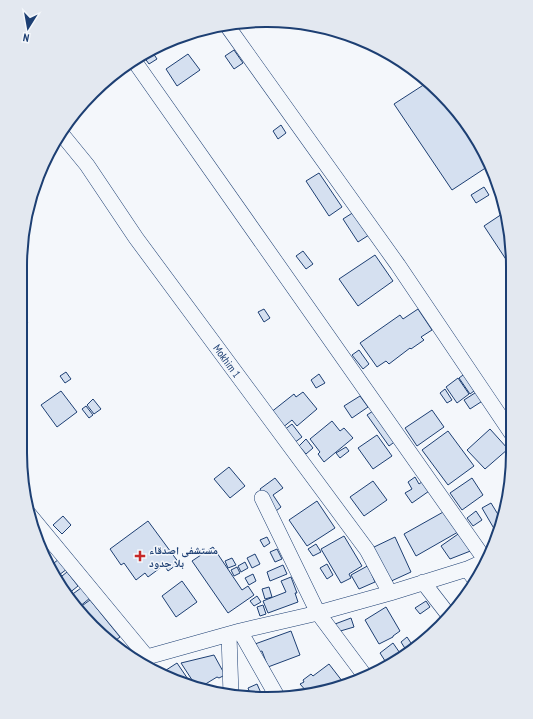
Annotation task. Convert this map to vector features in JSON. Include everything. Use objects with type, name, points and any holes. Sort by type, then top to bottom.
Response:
[{"type":"street","points":[[230,30],[398,265],[506,425]]},
{"type":"street","points":[[137,65],[483,554]]},
{"type":"street","name":"Mokhim 1","points":[[64,137],[87,165],[136,238],[367,550],[390,593]]},
{"type":"street","points":[[262,498],[318,613],[362,672]]},
{"type":"street","points":[[40,528],[141,657]]},
{"type":"street","points":[[144,659],[234,633],[318,613],[390,593],[423,582],[471,575]]},
{"type":"street","points":[[423,582],[446,611]]},
{"type":"street","points":[[232,689],[234,633]]},
{"type":"street","points":[[234,633],[274,692]]},
{"type":"building","points":[[234,50],[243,63],[234,69],[225,56]]},
{"type":"building","points":[[188,54],[200,70],[177,86],[166,69]]},
{"type":"building","points":[[154,55],[157,59],[149,64],[146,60]]},
{"type":"building","points":[[423,85],[447,109],[466,133],[485,168],[452,190],[394,104]]},
{"type":"building","points":[[281,125],[286,133],[278,139],[273,131]]},
{"type":"building","points":[[319,173],[342,207],[329,216],[306,181]]},
{"type":"building","points":[[484,187],[489,195],[476,203],[471,195]]},
{"type":"building","points":[[354,212],[369,235],[358,242],[343,219]]},
{"type":"building","points":[[500,215],[504,235],[506,259],[484,226]]},
{"type":"building","points":[[303,251],[313,264],[306,269],[296,256]]},
{"type":"building","points":[[375,255],[393,281],[358,306],[339,279]]},
{"type":"building","points":[[264,309],[270,318],[264,322],[258,312]]},
{"type":"building","points":[[418,309],[432,330],[421,337],[424,340],[411,349],[410,348],[389,364],[386,361],[377,367],[360,343],[400,315],[403,319]]},
{"type":"building","points":[[359,350],[369,364],[363,369],[352,355]]},
{"type":"building","points":[[66,372],[71,379],[65,383],[60,376]]},
{"type":"building","points":[[467,372],[478,388],[470,394],[459,378]]},
{"type":"building","points":[[319,374],[325,383],[316,388],[311,380]]},
{"type":"building","points":[[458,378],[469,394],[457,403],[446,387]]},
{"type":"building","points":[[445,389],[452,400],[447,403],[440,393]]},
{"type":"building","points":[[61,391],[77,412],[57,427],[41,405]]},
{"type":"building","points":[[478,391],[484,400],[470,409],[464,400]]},
{"type":"building","points":[[303,392],[317,409],[297,426],[292,420],[282,428],[270,413],[294,394],[296,397]]},
{"type":"building","points":[[360,396],[368,407],[352,418],[344,406]]},
{"type":"building","points":[[93,399],[101,409],[94,414],[87,405]]},
{"type":"building","points":[[86,406],[93,415],[89,418],[82,409]]},
{"type":"building","points":[[376,409],[397,440],[389,446],[367,415]]},
{"type":"building","points":[[432,410],[444,427],[417,446],[405,428]]},
{"type":"building","points":[[332,421],[340,431],[344,428],[353,438],[324,462],[318,454],[320,452],[310,439]]},
{"type":"building","points":[[292,424],[302,437],[294,443],[284,430]]},
{"type":"building","points":[[490,429],[506,447],[506,451],[485,469],[467,450]]},
{"type":"building","points":[[448,431],[474,466],[448,485],[422,450]]},
{"type":"building","points":[[377,435],[392,456],[373,469],[358,448]]},
{"type":"building","points":[[306,439],[313,448],[306,454],[299,446]]},
{"type":"building","points":[[346,447],[349,451],[340,458],[336,453]]},
{"type":"building","points":[[229,467],[245,486],[230,498],[214,479]]},
{"type":"building","points":[[415,477],[419,484],[426,479],[432,489],[412,503],[405,493],[412,489],[408,482]]},
{"type":"building","points":[[275,478],[283,488],[273,495],[281,507],[276,511],[260,489]]},
{"type":"building","points":[[472,478],[483,495],[462,510],[450,493]]},
{"type":"building","points":[[373,481],[387,500],[364,516],[350,497]]},
{"type":"building","points":[[317,501],[335,528],[307,546],[289,520]]},
{"type":"building","points":[[491,503],[498,514],[493,528],[482,508]]},
{"type":"building","points":[[445,511],[458,532],[416,556],[404,534]]},
{"type":"building","points":[[476,511],[482,520],[473,526],[467,518]]},
{"type":"building","points":[[63,516],[71,525],[62,534],[53,525]]},
{"type":"building","points":[[148,521],[179,563],[168,571],[164,565],[148,577],[145,573],[136,580],[124,563],[121,565],[110,549]]},
{"type":"building","points":[[461,532],[473,550],[450,559],[441,546]]},
{"type":"building","points":[[344,536],[362,566],[349,574],[351,578],[341,583],[321,549]]},
{"type":"building","points":[[267,537],[270,543],[264,547],[260,540]]},
{"type":"building","points":[[395,537],[411,572],[387,583],[372,548]]},
{"type":"building","points":[[316,544],[321,552],[313,556],[308,549]]},
{"type":"building","points":[[213,547],[242,590],[248,586],[254,595],[228,613],[192,561]]},
{"type":"building","points":[[277,549],[282,559],[275,562],[270,552]]},
{"type":"building","points":[[255,554],[260,564],[252,568],[247,558]]},
{"type":"building","points":[[232,558],[236,565],[228,568],[225,561]]},
{"type":"building","points":[[59,559],[67,569],[60,574],[54,563]]},
{"type":"building","points":[[245,562],[248,568],[241,572],[238,566]]},
{"type":"building","points":[[327,564],[333,575],[327,579],[320,568]]},
{"type":"building","points":[[371,564],[376,573],[372,575],[375,582],[359,589],[351,575]]},
{"type":"building","points":[[283,565],[287,574],[270,581],[267,572]]},
{"type":"building","points":[[237,567],[240,573],[234,576],[231,570]]},
{"type":"building","points":[[67,572],[78,586],[71,592],[62,576]]},
{"type":"building","points":[[253,574],[256,581],[249,585],[245,578]]},
{"type":"building","points":[[291,577],[297,593],[295,593],[298,602],[268,613],[263,601],[286,592],[281,581]]},
{"type":"building","points":[[182,581],[197,602],[176,617],[162,596]]},
{"type":"building","points":[[269,587],[272,597],[265,599],[262,589]]},
{"type":"building","points":[[81,588],[90,598],[82,605],[73,594]]},
{"type":"building","points":[[257,596],[261,602],[254,606],[250,601]]},
{"type":"building","points":[[90,600],[120,637],[117,639],[109,633],[82,606]]},
{"type":"building","points":[[426,601],[430,607],[420,614],[415,608]]},
{"type":"building","points":[[263,605],[266,614],[260,616],[257,607]]},
{"type":"building","points":[[386,607],[400,631],[393,637],[379,644],[365,620]]},
{"type":"building","points":[[351,618],[354,627],[337,632],[335,624]]},
{"type":"building","points":[[291,631],[300,655],[268,667],[262,651],[258,652],[255,644]]},
{"type":"building","points":[[407,637],[411,644],[405,648],[401,642]]},
{"type":"building","points":[[393,643],[399,652],[385,661],[380,653]]},
{"type":"building","points":[[214,655],[225,675],[219,678],[217,677],[205,684],[192,680],[181,663]]},
{"type":"building","points":[[177,663],[187,678],[175,674],[167,670]]},
{"type":"building","points":[[329,664],[341,680],[304,689],[300,684],[304,682],[303,680],[311,674],[313,676]]},
{"type":"building","points":[[257,684],[260,692],[249,691],[248,688]]},
{"type":"place","name":"مستشفى اصدقاء بلا حدود","points":[[140,556]]}]
